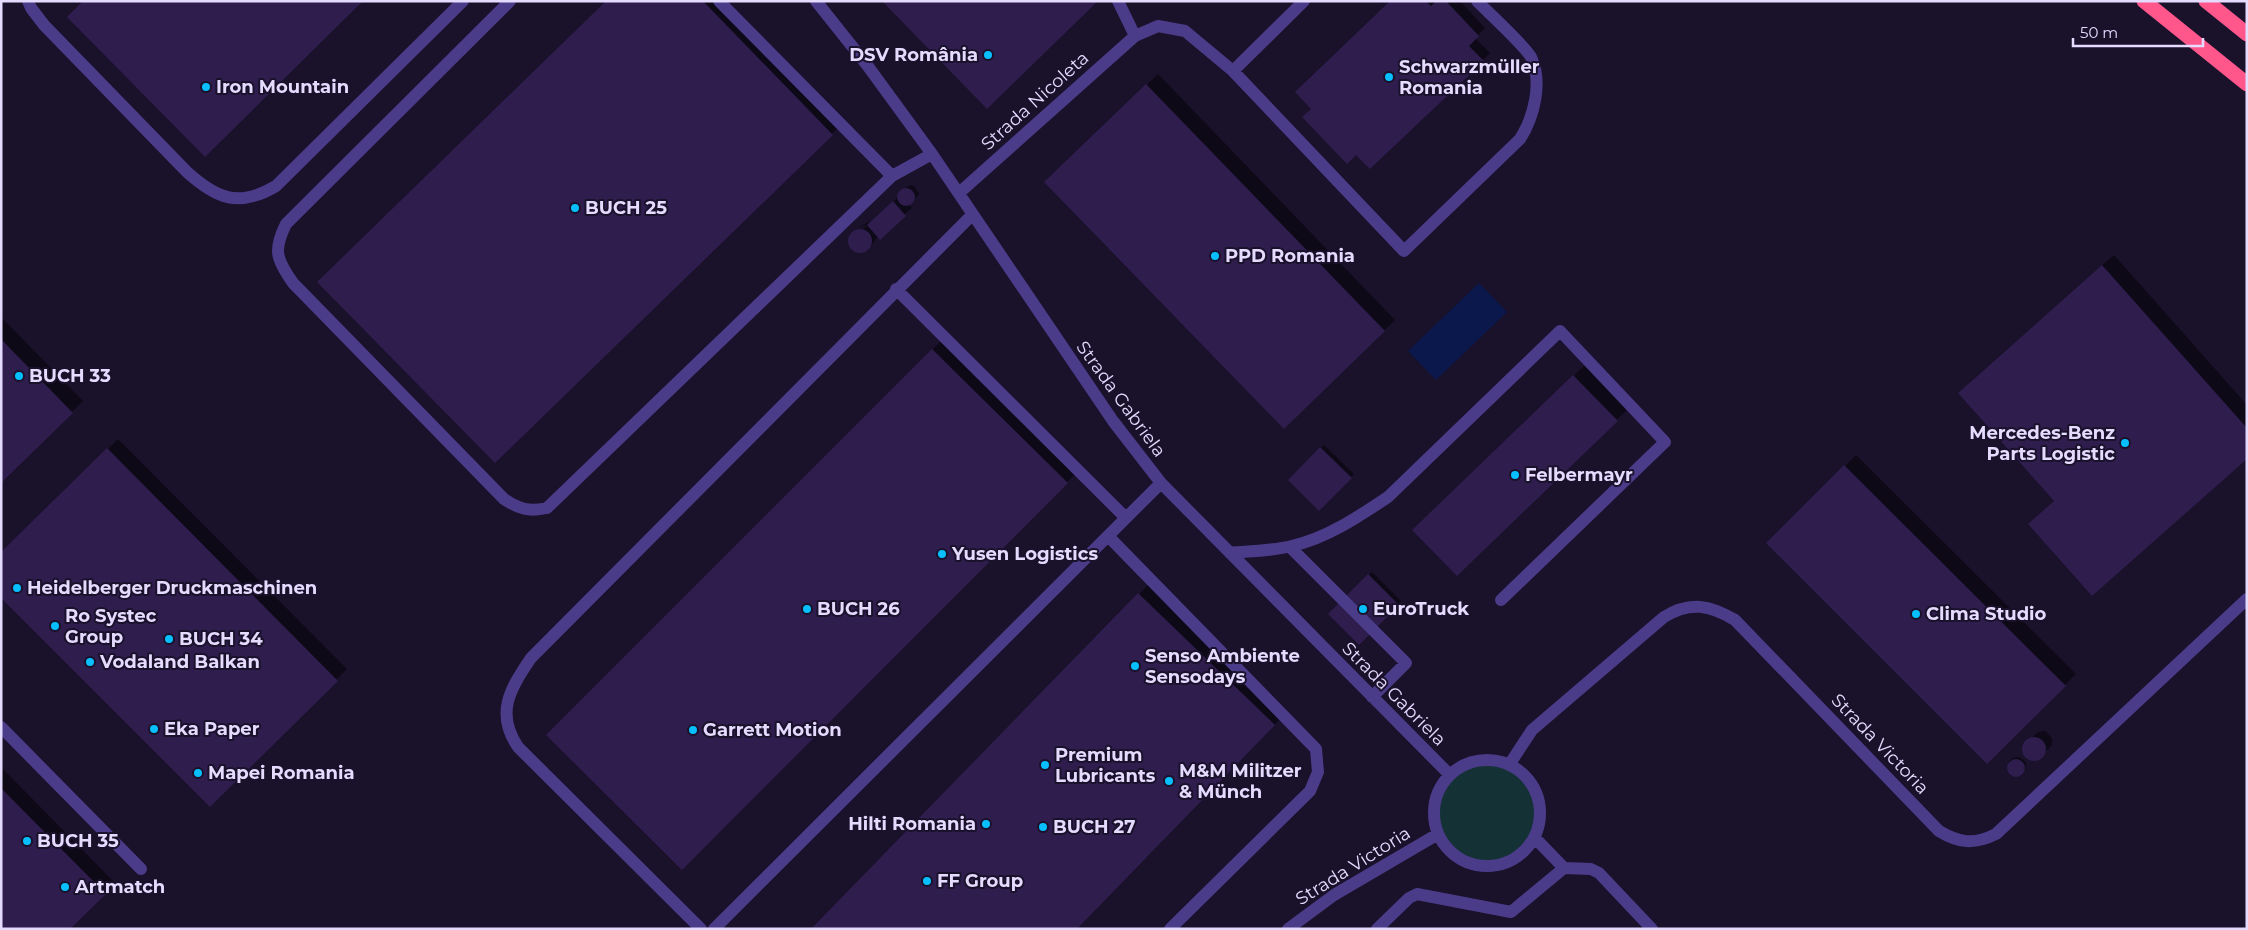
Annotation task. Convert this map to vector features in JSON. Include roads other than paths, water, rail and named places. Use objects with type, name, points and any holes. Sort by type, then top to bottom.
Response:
[{"type":"highway","points":[[2144,1],[2247,84]]},
{"type":"highway","points":[[2206,1],[2247,34]]},
{"type":"street","points":[[28,1],[44,25],[187,172],[206,189],[226,198],[245,200],[261,195],[276,186],[463,1]]},
{"type":"street","points":[[510,1],[286,224],[278,240],[277,251],[282,268],[292,282],[504,499],[519,509],[534,511],[547,508],[892,176],[932,154]]},
{"type":"street","points":[[719,1],[892,176]]},
{"type":"street","name":"Strada Gabriela","points":[[816,1],[867,65],[932,154],[1113,421],[1161,483],[1450,775]]},
{"type":"street","points":[[1118,1],[1135,36]]},
{"type":"street","points":[[1233,71],[1304,1]]},
{"type":"street","name":"Strada Nicoleta","points":[[959,193],[1135,36],[1158,26],[1185,31],[1233,71],[1404,251],[1520,139],[1528,126],[1532,113],[1536,70],[1530,55],[1477,1]]},
{"type":"street","points":[[701,929],[518,747],[508,732],[506,712],[511,692],[531,658],[896,289],[972,215]]},
{"type":"street","points":[[896,289],[1126,518]]},
{"type":"street","points":[[1230,553],[1290,547],[1331,531],[1388,497],[1560,331],[1665,442],[1501,600]]},
{"type":"street","points":[[714,929],[1161,483]]},
{"type":"street","points":[[1108,536],[1316,749],[1318,772],[1310,791],[1170,929]]},
{"type":"street","points":[[1290,547],[1406,663],[1372,697]]},
{"type":"street","name":"Strada Victoria","points":[[1509,765],[1532,730],[1664,617],[1675,611],[1687,608],[1710,608],[1735,620],[1939,831],[1952,838],[1974,843],[1996,834],[2247,598]]},
{"type":"street","points":[[1,727],[141,869]]},
{"type":"street","points":[[1497,761],[1509,765],[1521,772],[1531,783],[1537,796],[1540,810],[1539,824],[1534,837],[1524,851],[1510,861],[1494,866],[1476,865],[1461,859],[1447,848],[1438,834],[1434,819],[1434,803],[1440,787],[1450,775],[1472,762],[1497,761]]},
{"type":"street","name":"Strada Victoria","points":[[1288,929],[1334,895],[1438,834]]},
{"type":"street","points":[[1534,837],[1564,868]]},
{"type":"street","points":[[1377,929],[1409,898],[1417,894],[1511,912],[1564,868],[1591,869],[1599,873],[1652,929]]},
{"type":"place","name":"DSV România","points":[[988,55]]},
{"type":"place","name":"Schwarzmüller Romania","points":[[1389,77]]},
{"type":"place","name":"Iron Mountain","points":[[206,87]]},
{"type":"place","name":"BUCH 25","points":[[575,208]]},
{"type":"place","name":"PPD Romania","points":[[1215,256]]},
{"type":"place","name":"BUCH 33","points":[[19,376]]},
{"type":"place","name":"Mercedes-Benz Parts Logistic","points":[[2125,443]]},
{"type":"place","name":"Felbermayr","points":[[1515,475]]},
{"type":"place","name":"Yusen Logistics","points":[[942,554]]},
{"type":"place","name":"Heidelberger Druckmaschinen","points":[[17,588]]},
{"type":"place","name":"BUCH 26","points":[[807,609]]},
{"type":"place","name":"EuroTruck","points":[[1363,609]]},
{"type":"place","name":"Clima Studio","points":[[1916,614]]},
{"type":"place","name":"Ro Systec Group","points":[[55,626]]},
{"type":"place","name":"BUCH 34","points":[[169,639]]},
{"type":"place","name":"Vodaland Balkan","points":[[90,662]]},
{"type":"place","name":"Senso Ambiente Sensodays","points":[[1135,666]]},
{"type":"place","name":"Eka Paper","points":[[154,729]]},
{"type":"place","name":"Garrett Motion","points":[[693,730]]},
{"type":"place","name":"Premium Lubricants","points":[[1045,765]]},
{"type":"place","name":"Mapei Romania","points":[[198,773]]},
{"type":"place","name":"M&M Militzer & Münch","points":[[1169,781]]},
{"type":"place","name":"Hilti Romania","points":[[986,824]]},
{"type":"place","name":"BUCH 27","points":[[1043,827]]},
{"type":"place","name":"BUCH 35","points":[[27,841]]},
{"type":"place","name":"FF Group","points":[[927,881]]},
{"type":"place","name":"Artmatch","points":[[65,887]]}]
